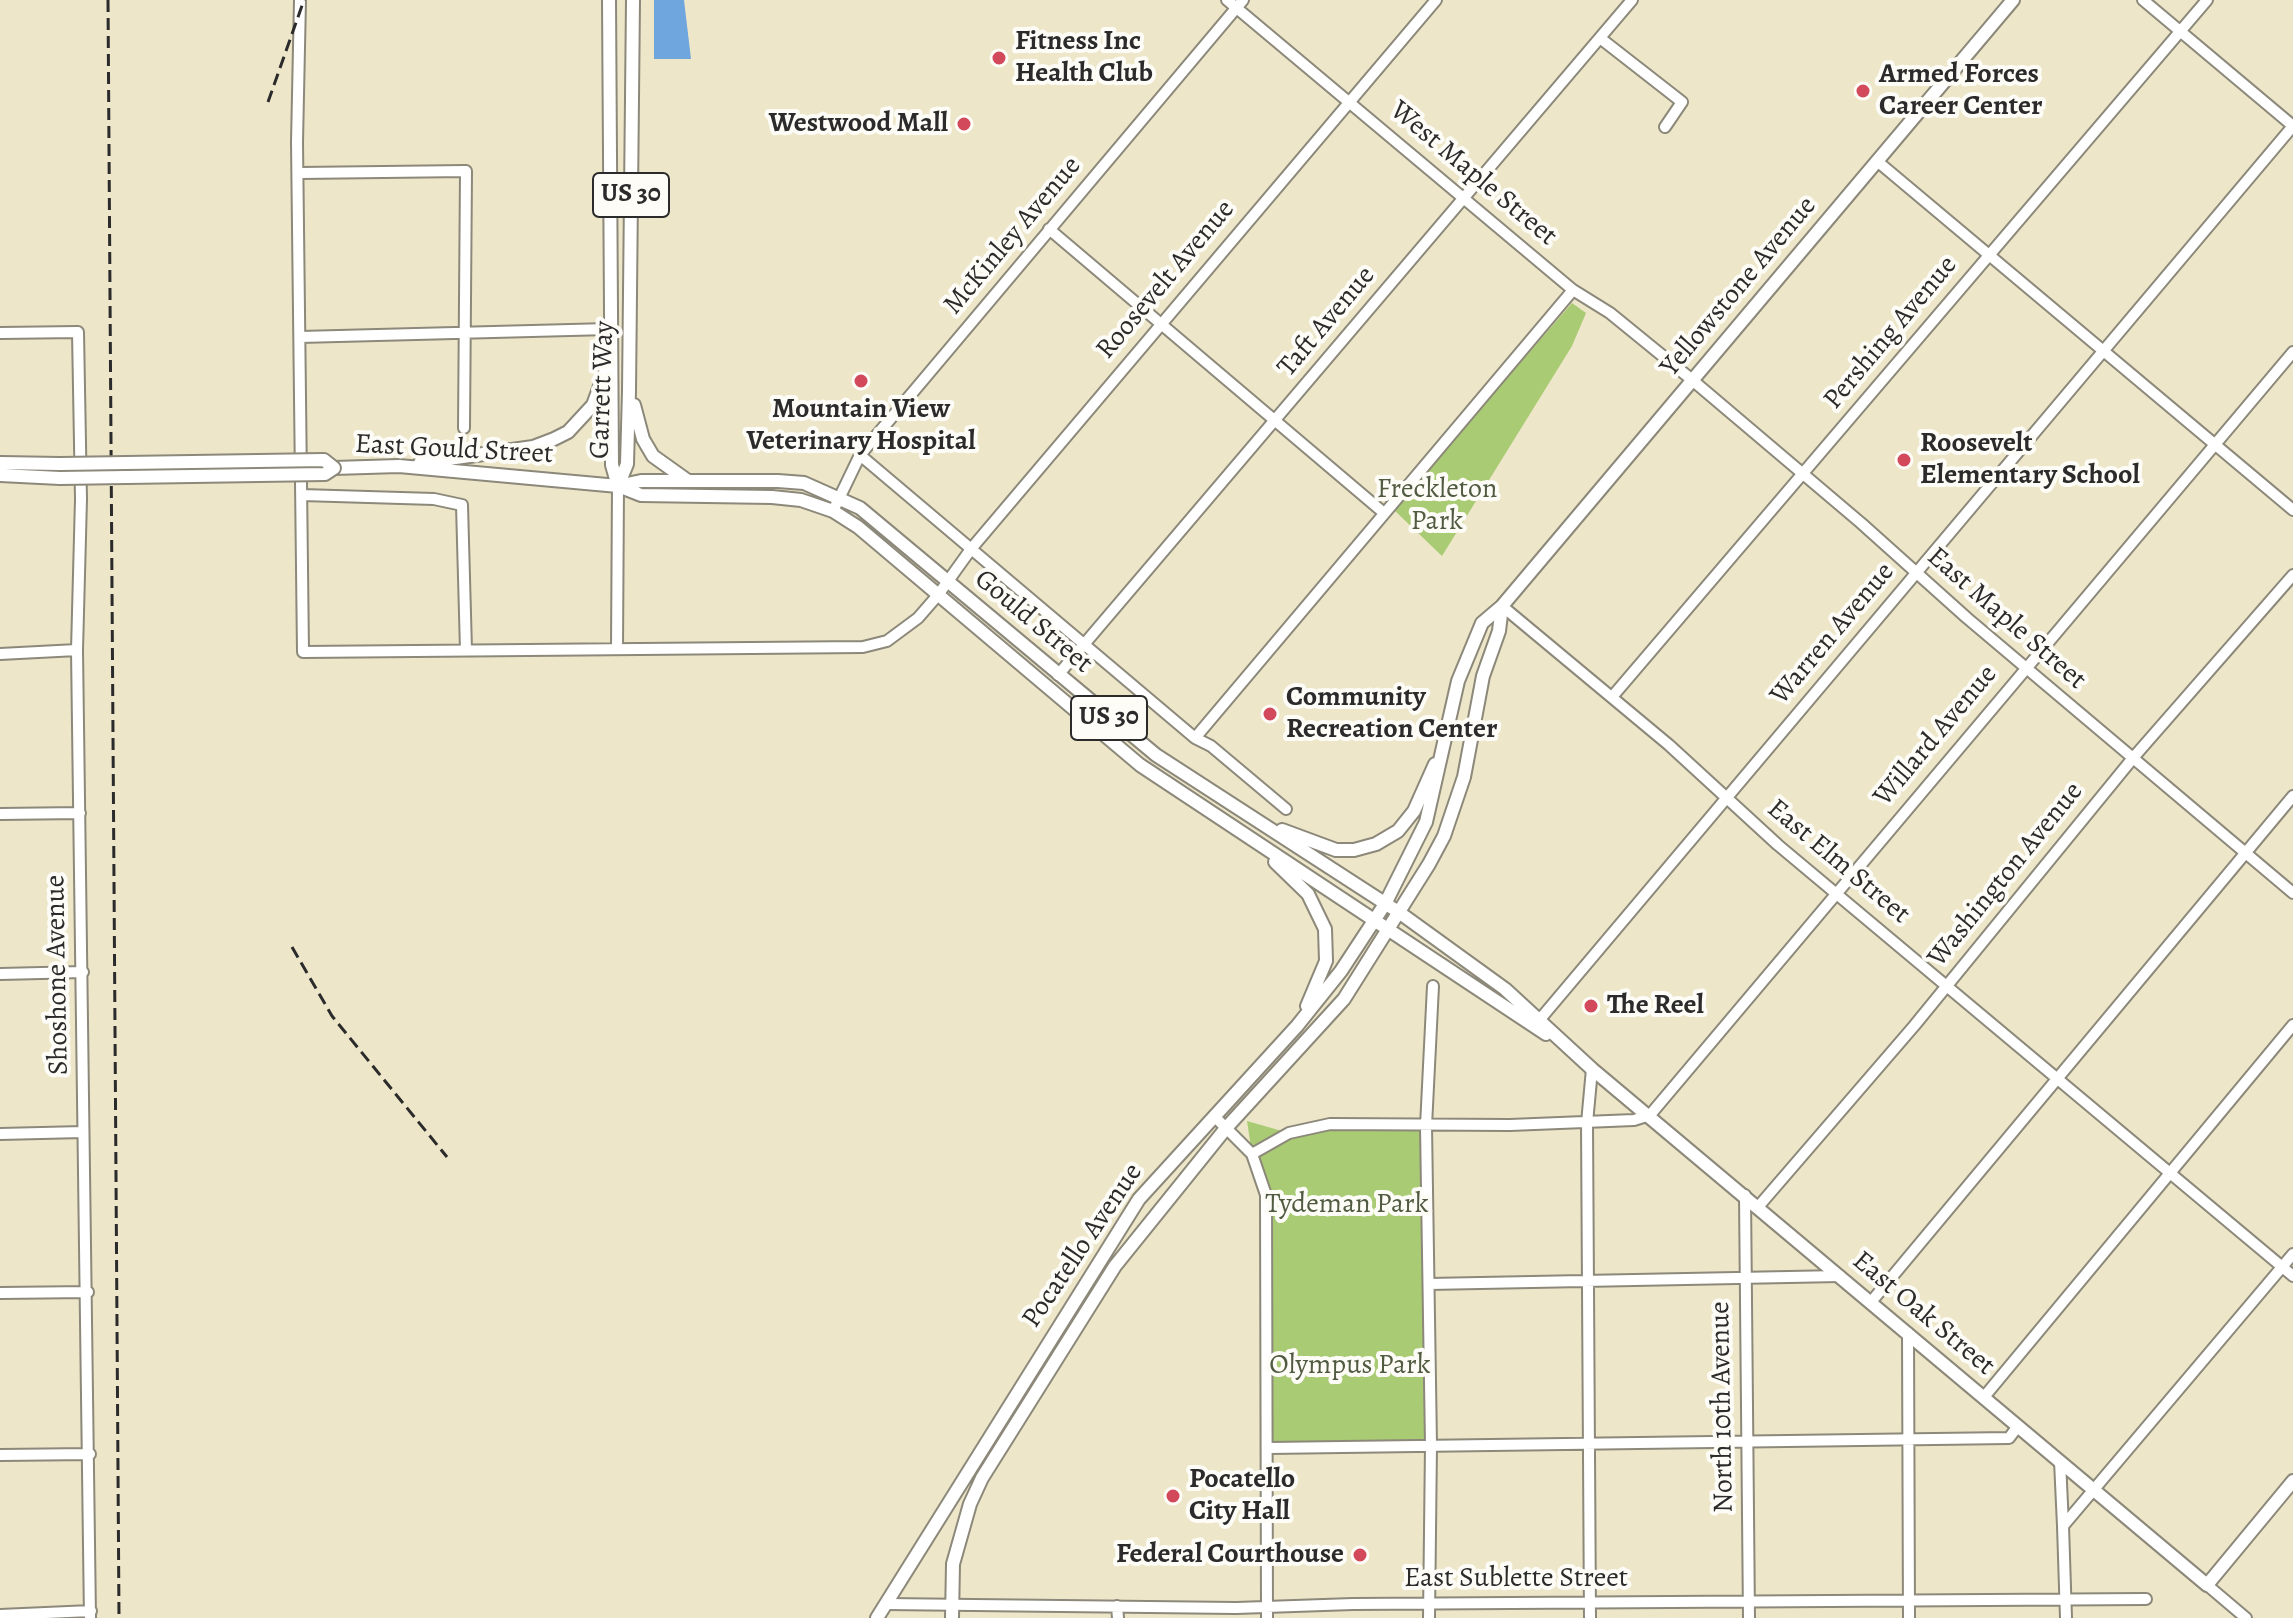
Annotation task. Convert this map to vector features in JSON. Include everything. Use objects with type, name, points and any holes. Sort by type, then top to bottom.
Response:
[{"type":"main road","name":"Garrett Way","points":[[609,0],[609,329],[612,465],[618,486]]},
{"type":"main road","name":"Garrett Way","points":[[618,486],[627,464],[633,0]]},
{"type":"main road","name":"Yellowstone Avenue","points":[[1385,904],[1426,822],[1465,660],[1482,623],[1502,606],[2013,0]]},
{"type":"main road","points":[[399,466],[533,447],[568,432],[593,405],[611,360]]},
{"type":"main road","name":"US 30","points":[[629,391],[643,439],[653,456],[690,482]]},
{"type":"main road","points":[[0,463],[60,471]]},
{"type":"main road","name":"East Gould Street","points":[[60,471],[325,474],[334,468],[399,466],[618,486],[641,495],[801,500],[833,511]]},
{"type":"main road","points":[[0,475],[60,471]]},
{"type":"main road","name":"East Gould Street","points":[[618,486],[641,481],[804,483],[838,497]]},
{"type":"main road","name":"Gould Street","points":[[838,497],[860,508],[1156,755],[1400,913]]},
{"type":"main road","name":"Gould Street","points":[[833,511],[858,527],[1140,765],[1390,929]]},
{"type":"main road","name":"Yellowstone Avenue","points":[[1400,913],[1429,864],[1455,805],[1502,606]]},
{"type":"main road","points":[[1229,804],[1314,844],[1345,851],[1365,848],[1398,831],[1414,811],[1445,742]]},
{"type":"main road","name":"US 30","points":[[1246,835],[1308,894],[1325,929],[1323,972],[1297,1026]]},
{"type":"main road","name":"Pocatello Avenue","points":[[877,1618],[1120,1227],[1150,1186],[1297,1026],[1341,971],[1385,904]]},
{"type":"main road","name":"Pocatello Avenue","points":[[952,1611],[953,1564],[962,1527],[982,1478],[1132,1241],[1227,1127],[1344,999],[1400,913]]},
{"type":"main road","name":"East Oak Street","points":[[1400,913],[1483,971],[1537,1024]]},
{"type":"main road","name":"East Oak Street","points":[[1390,929],[1537,1024],[1568,1048],[2207,1585]]},
{"type":"main road","points":[[2207,1585],[2293,1481]]},
{"type":"street","points":[[300,0],[297,142],[300,173],[302,495],[434,499],[462,505],[466,650]]},
{"type":"street","name":"West Maple Street","points":[[1227,0],[1240,4],[1349,101],[1573,290],[1610,313],[1691,379]]},
{"type":"street","name":"Roosevelt Avenue","points":[[302,495],[303,652],[863,647],[887,641],[918,618],[938,595],[971,549],[1436,0]]},
{"type":"street","name":"Taft Avenue","points":[[1058,675],[1632,0]]},
{"type":"street","points":[[2143,0],[2293,126]]},
{"type":"street","name":"Pershing Avenue","points":[[1612,697],[2207,0]]},
{"type":"street","name":"McKinley Avenue","points":[[833,511],[860,455],[1240,4]]},
{"type":"street","points":[[1600,38],[1682,102],[1665,127]]},
{"type":"street","name":"Warren Avenue","points":[[1537,1024],[2293,126]]},
{"type":"street","points":[[1877,161],[2293,510]]},
{"type":"street","points":[[300,173],[466,171],[464,428]]},
{"type":"street","points":[[1049,229],[1384,513]]},
{"type":"street","points":[[1195,738],[1573,290]]},
{"type":"street","points":[[300,337],[609,329]]},
{"type":"street","name":"Shoshone Avenue","points":[[0,333],[78,332],[81,499],[77,650],[90,1615]]},
{"type":"street","name":"Willard Avenue","points":[[1650,1115],[2293,352]]},
{"type":"street","name":"East Maple Street","points":[[1691,379],[2025,668],[2293,893]]},
{"type":"street","points":[[860,455],[1195,738],[1211,746],[1286,809]]},
{"type":"street","points":[[617,649],[618,486]]},
{"type":"street","name":"Washington Avenue","points":[[1758,1207],[2133,758],[2293,575]]},
{"type":"street","name":"East Elm Street","points":[[1502,606],[2293,1276]]},
{"type":"street","points":[[0,654],[77,650]]},
{"type":"street","points":[[1871,1302],[2244,851],[2293,796]]},
{"type":"street","points":[[0,814],[80,813]]},
{"type":"street","points":[[0,974],[83,972]]},
{"type":"street","points":[[1429,1618],[1431,1445],[1426,1126],[1433,986]]},
{"type":"street","points":[[1984,1397],[2293,1025]]},
{"type":"street","points":[[1590,1618],[1587,1123],[1592,1069]]},
{"type":"street","points":[[1252,1154],[1307,1127],[1587,1123],[1634,1120],[1650,1115]]},
{"type":"street","points":[[1214,1116],[1252,1154],[1266,1195],[1267,1613]]},
{"type":"street","points":[[0,1134],[83,1132]]},
{"type":"street","name":"North 10th Avenue","points":[[1745,1195],[1749,1618]]},
{"type":"street","points":[[2063,1526],[2293,1254]]},
{"type":"street","points":[[1429,1284],[1840,1276]]},
{"type":"street","points":[[0,1293],[88,1292]]},
{"type":"street","points":[[1908,1333],[1909,1618]]},
{"type":"street","points":[[1269,1448],[2009,1438],[2018,1426]]},
{"type":"street","points":[[0,1455],[90,1454]]},
{"type":"street","points":[[2060,1461],[2066,1618]]},
{"type":"street","name":"East Oak Street","points":[[2207,1585],[2246,1618]]},
{"type":"street","name":"East Sublette Street","points":[[886,1604],[952,1611],[1117,1606],[1267,1613],[1429,1604],[2146,1599]]},
{"type":"street","points":[[2227,1602],[2227,1618]]},
{"type":"street","points":[[1117,1606],[1118,1618]]},
{"type":"street","points":[[0,1615],[90,1615]]},
{"type":"green space","name":"Freckleton Park","points":[[1572,303],[1586,313],[1572,346],[1442,556],[1393,509]]},
{"type":"green space","points":[[1247,1121],[1289,1133],[1307,1127],[1426,1126],[1431,1445],[1269,1448],[1266,1195],[1252,1154]]},
{"type":"water","points":[[654,0],[684,0],[691,59],[654,59]]},
{"type":"railway","points":[[108,0],[119,1618]]},
{"type":"railway","points":[[268,102],[304,0]]},
{"type":"railway","points":[[292,947],[332,1016],[447,1157]]},
{"type":"place","name":"Fitness Inc Health Club","points":[[999,58]]},
{"type":"place","name":"Armed Forces Career Center","points":[[1863,91]]},
{"type":"place","name":"Westwood Mall","points":[[964,124]]},
{"type":"place","name":"Mountain View Veterinary Hospital","points":[[861,381]]},
{"type":"place","name":"Roosevelt Elementary School","points":[[1904,460]]},
{"type":"place","name":"Community Recreation Center","points":[[1270,714]]},
{"type":"place","name":"The Reel","points":[[1591,1006]]},
{"type":"place","name":"Pocatello City Hall","points":[[1173,1496]]},
{"type":"place","name":"Federal Courthouse","points":[[1360,1555]]},
{"type":"park label","name":"Tydeman Park","points":[[1347,1205]]},
{"type":"park label","name":"Olympus Park","points":[[1350,1366]]}]
